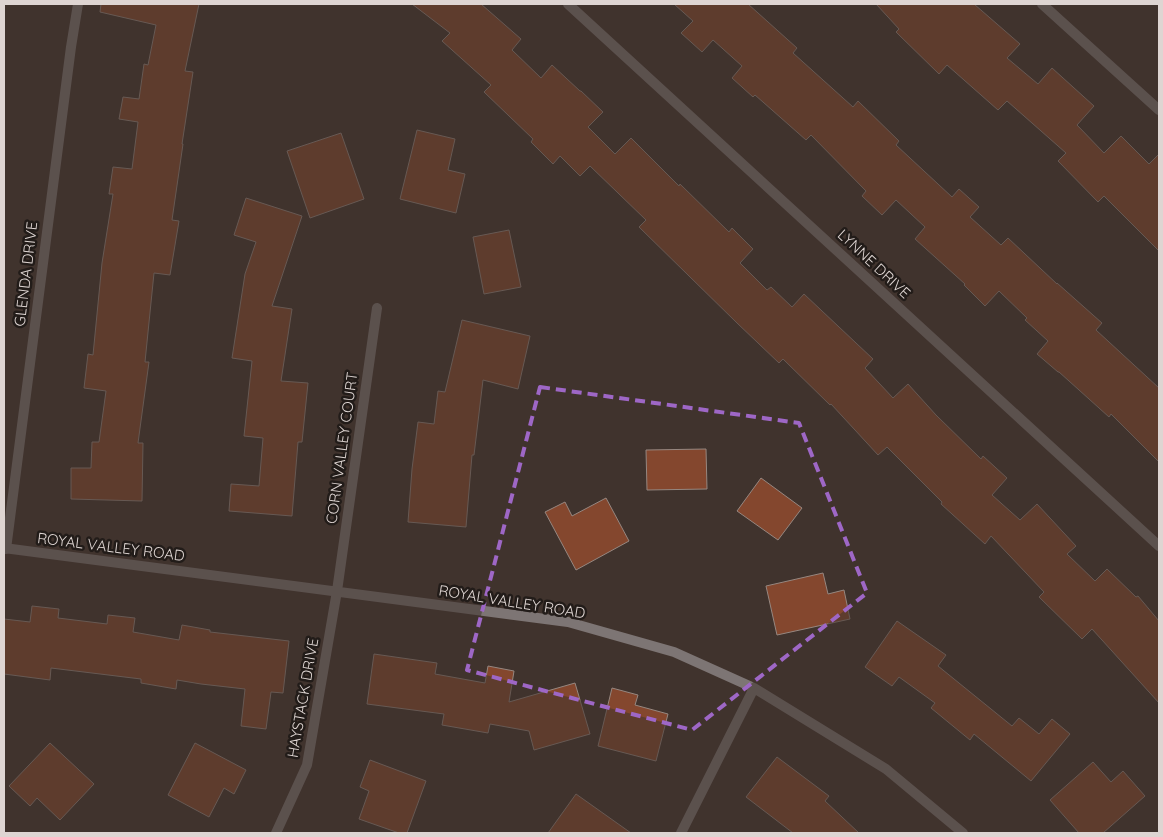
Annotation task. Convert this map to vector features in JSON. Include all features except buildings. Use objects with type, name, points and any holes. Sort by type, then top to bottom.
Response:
[{"type":"street","name":"GLENDA DRIVE","points":[[5,548],[78,4]]},
{"type":"street","name":"LYNNE DRIVE","points":[[568,4],[1159,546]]},
{"type":"street","points":[[1042,4],[1159,110]]},
{"type":"street","name":"CORN VALLEY COURT","points":[[337,591],[377,308]]},
{"type":"street","name":"ROYAL VALLEY ROAD","points":[[5,548],[568,622],[674,652],[754,688],[886,769],[963,833]]},
{"type":"street","name":"HAYSTACK DRIVE","points":[[276,833],[308,765],[337,591]]},
{"type":"street","points":[[681,833],[754,688]]},
{"type":"highlighted area","points":[[540,387],[799,423],[867,593],[692,730],[467,670]]}]
